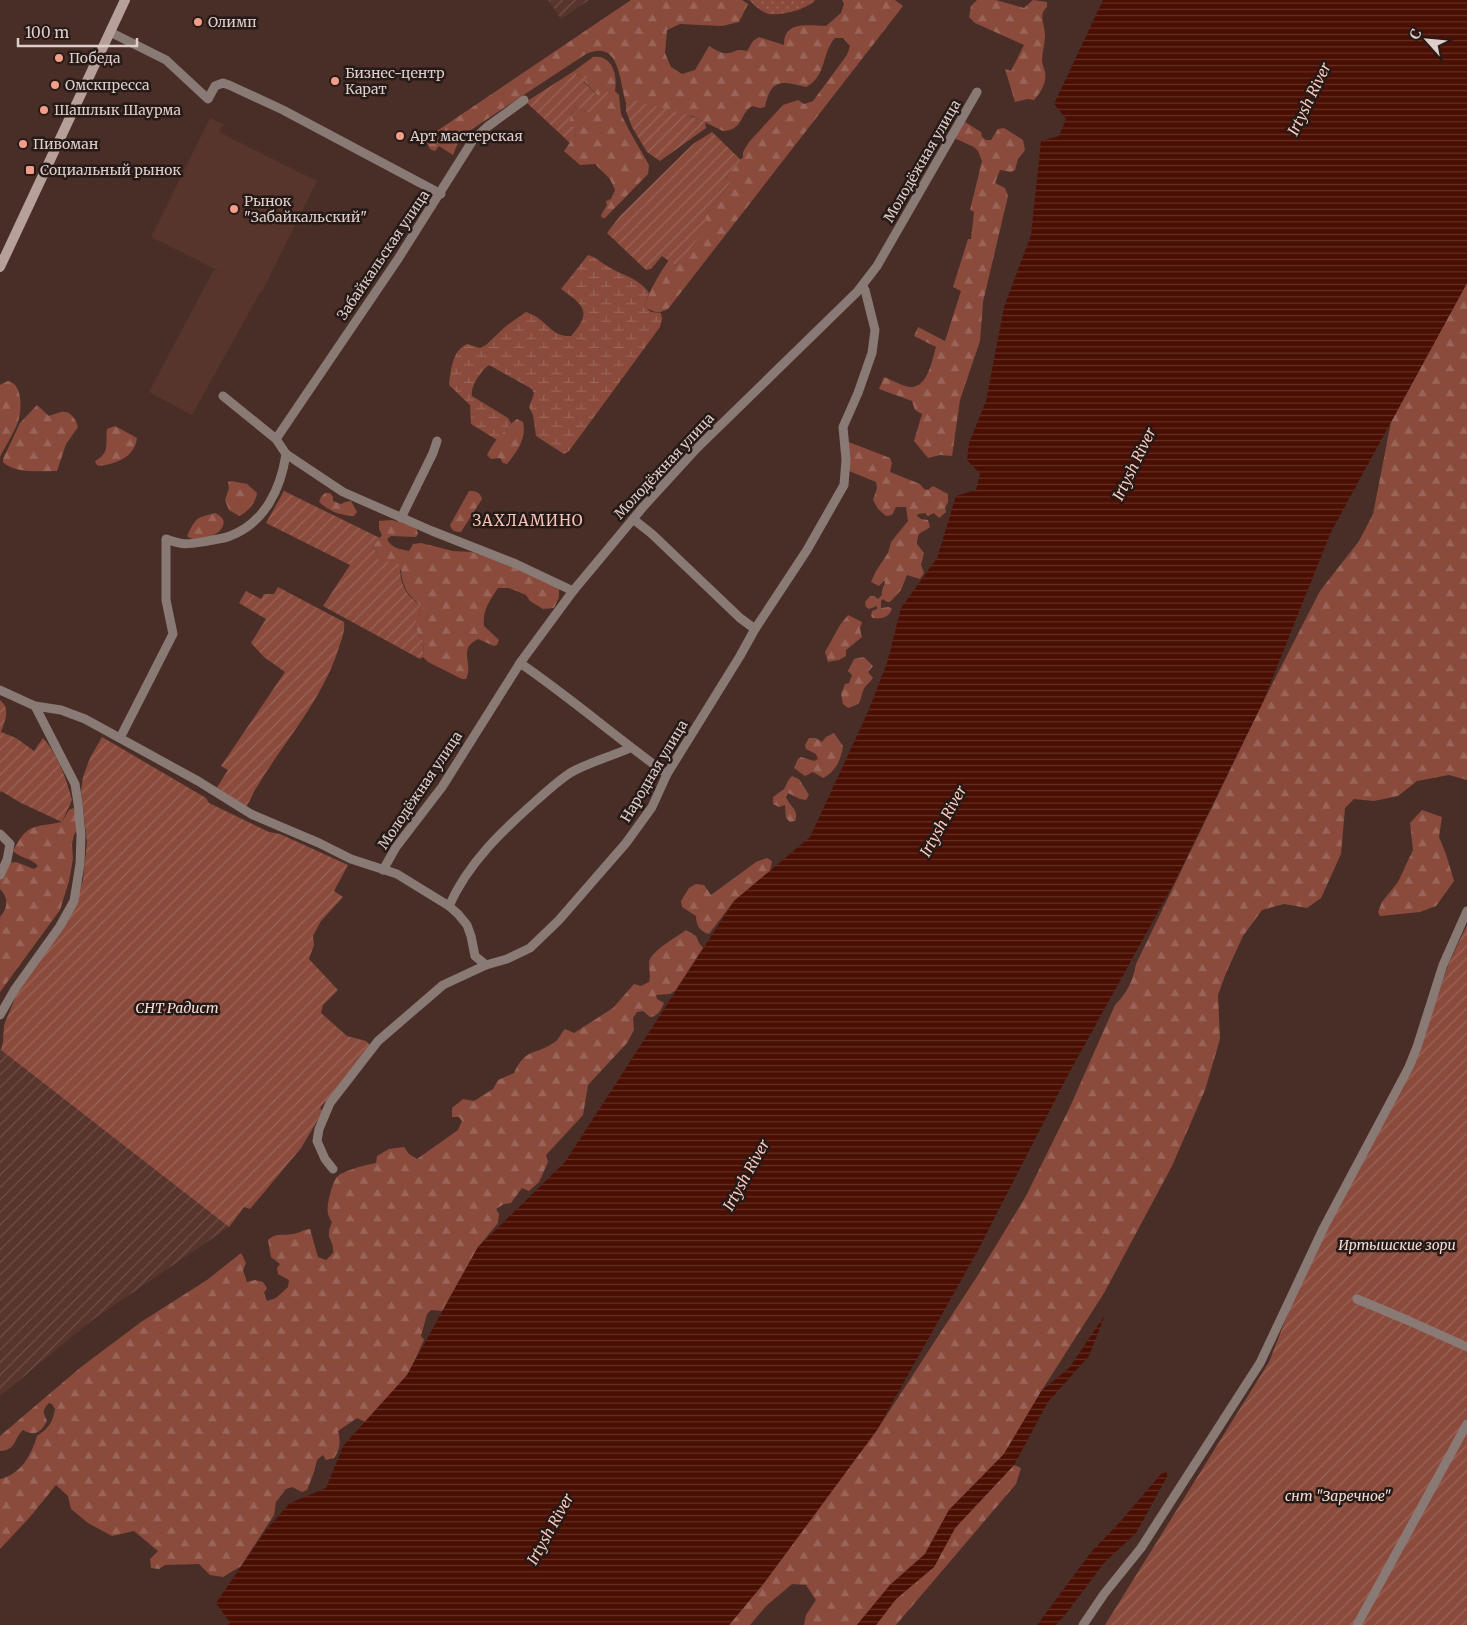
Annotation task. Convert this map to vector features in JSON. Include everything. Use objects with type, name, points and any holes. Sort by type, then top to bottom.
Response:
[{"type":"main road","points":[[0,267],[125,0]]},
{"type":"street","points":[[110,32],[166,60],[208,98],[215,86],[223,83],[229,85],[283,110],[440,194]]},
{"type":"street","name":"Молодёжная улица","points":[[383,870],[396,847],[442,787],[520,663],[573,591],[633,519],[697,448],[862,286],[878,266],[977,92]]},
{"type":"street","name":"Забайкальская улица","points":[[276,439],[398,259],[473,140],[488,126],[524,100]]},
{"type":"street","name":"Народная улица","points":[[333,1169],[325,1159],[317,1141],[319,1129],[330,1103],[378,1041],[443,985],[486,965],[530,948],[559,920],[626,843],[652,807],[667,774],[740,656],[755,628],[807,550],[844,485],[846,460],[843,427],[858,393],[872,353],[875,330],[862,286]]},
{"type":"street","points":[[223,396],[276,439],[286,454],[342,492],[516,564],[573,591]]},
{"type":"street","points":[[402,518],[434,453],[437,441]]},
{"type":"street","points":[[120,738],[173,634],[166,600],[166,539],[182,545],[229,537],[242,531],[266,509],[276,492],[283,475],[286,454]]},
{"type":"street","points":[[633,519],[652,534],[740,618],[755,628]]},
{"type":"street","points":[[520,663],[557,688],[630,748],[667,774]]},
{"type":"street","points":[[0,690],[35,706],[61,710],[77,716],[198,781],[251,814],[351,859],[397,874],[448,906],[467,925],[475,956],[486,965]]},
{"type":"street","points":[[0,1015],[15,989],[60,926],[74,901],[80,864],[81,835],[74,784],[35,706]]},
{"type":"street","points":[[448,906],[469,869],[519,816],[568,774],[598,759],[610,757],[630,748]]},
{"type":"street","points":[[0,834],[10,844],[7,860],[0,875]]},
{"type":"street","points":[[1083,1625],[1104,1594],[1141,1548],[1260,1363],[1324,1227],[1409,1067],[1443,965],[1467,911]]},
{"type":"street","points":[[1357,1299],[1467,1347]]},
{"type":"street","points":[[1357,1625],[1467,1424]]},
{"type":"shaded area","points":[[548,0],[589,0],[561,19]]},
{"type":"shaded area","name":"Рынок \"Забайкальский\"","points":[[210,118],[223,124],[219,132],[317,181],[262,292],[192,415],[149,392],[214,269],[233,278],[151,237]]},
{"type":"shaded area","points":[[0,1049],[229,1227],[91,1321],[0,1396]]},
{"type":"green space","points":[[631,0],[742,0],[748,4],[739,22],[722,26],[680,24],[667,30],[665,53],[671,67],[682,74],[695,70],[709,46],[725,53],[738,50],[747,51],[753,41],[759,37],[784,45],[788,31],[793,28],[805,25],[826,26],[841,13],[844,4],[842,0],[895,0],[903,6],[668,309],[662,312],[650,310],[644,306],[665,265],[669,260],[676,266],[705,216],[731,182],[726,177],[743,157],[743,152],[749,142],[783,105],[798,100],[804,104],[813,101],[847,55],[850,46],[843,38],[835,38],[821,71],[813,82],[806,87],[784,83],[774,86],[765,107],[752,106],[738,125],[730,130],[723,131],[692,116],[629,110],[618,68],[607,53],[598,51],[586,54],[463,135],[453,155],[439,146],[435,151],[430,149],[425,139]]},
{"type":"green space","points":[[749,0],[815,0],[801,9],[787,13],[769,14],[763,12]]},
{"type":"green space","points":[[977,0],[996,0],[1024,8],[1033,0],[1047,2],[1042,18],[1045,33],[1042,60],[1045,79],[1041,90],[1034,100],[1028,99],[1015,102],[1005,69],[1011,71],[1024,45],[975,23],[969,17],[971,6]]},
{"type":"green space","points":[[593,57],[605,59],[612,67],[616,79],[615,91],[619,95],[621,114],[649,165],[648,174],[605,218],[602,218],[601,215],[607,205],[606,201],[611,199],[615,190],[610,179],[595,164],[580,165],[564,151],[576,134],[569,121],[572,111],[575,107],[588,113],[598,96],[584,81],[584,73],[578,76],[574,71]]},
{"type":"green space","points":[[574,71],[578,76],[584,73],[587,77],[584,82],[598,96],[605,89],[610,95],[595,113],[588,113],[575,107],[569,120],[576,134],[570,143],[526,102]]},
{"type":"green space","points":[[630,99],[696,118],[705,122],[706,128],[660,161],[647,152],[632,127],[626,111],[626,104]]},
{"type":"green space","points":[[962,120],[981,132],[982,137],[986,140],[991,140],[998,129],[1004,128],[1023,140],[1025,150],[1018,159],[1015,170],[1011,172],[1000,170],[995,183],[1005,188],[1008,196],[983,302],[980,341],[960,400],[952,456],[940,455],[928,458],[914,441],[922,414],[915,410],[912,401],[879,389],[884,377],[910,387],[921,383],[931,366],[936,347],[914,336],[918,327],[945,341],[961,291],[953,287],[968,239],[971,239],[974,212],[970,210],[982,161],[974,147],[952,137]]},
{"type":"green space","points":[[712,132],[741,160],[726,177],[731,182],[705,216],[709,225],[676,266],[662,256],[651,269],[646,270],[607,233],[620,216],[693,144]]},
{"type":"green space","points":[[588,255],[636,281],[645,288],[649,293],[644,306],[651,312],[661,313],[660,327],[569,451],[564,454],[536,436],[533,415],[529,407],[534,394],[532,389],[489,365],[480,374],[475,383],[472,396],[508,418],[511,423],[497,440],[471,424],[470,405],[449,385],[455,356],[467,344],[480,348],[486,345],[506,326],[526,312],[537,317],[556,333],[571,336],[582,321],[583,310],[576,300],[561,289]]},
{"type":"green space","points":[[1467,283],[1467,780],[1449,775],[1417,781],[1398,796],[1374,801],[1354,799],[1345,808],[1341,854],[1321,898],[1307,908],[1284,904],[1262,910],[1243,936],[1218,995],[1220,1039],[1205,1090],[1172,1166],[1104,1293],[1004,1454],[949,1510],[925,1554],[890,1585],[857,1625],[804,1625],[806,1615],[816,1600],[806,1585],[792,1584],[766,1606],[750,1625],[729,1625],[764,1583],[877,1430],[978,1275],[1026,1196],[1070,1107],[1115,1005],[1129,986],[1136,964],[1263,702],[1320,591],[1359,541],[1373,514],[1391,422]]},
{"type":"green space","points":[[8,381],[16,386],[20,396],[20,413],[16,427],[0,457],[0,385]]},
{"type":"green space","points":[[37,405],[49,416],[67,412],[74,418],[78,427],[66,444],[57,471],[21,470],[8,466],[3,462],[20,423]]},
{"type":"green space","points":[[517,419],[523,422],[524,428],[524,434],[518,450],[507,464],[503,463],[500,458],[491,459],[487,455],[493,445]]},
{"type":"green space","points":[[115,426],[137,438],[133,450],[129,455],[118,461],[99,466],[95,461],[105,451],[107,429]]},
{"type":"green space","points":[[846,441],[890,458],[892,463],[890,472],[920,484],[924,489],[928,490],[933,486],[948,494],[946,512],[939,518],[934,513],[928,516],[925,513],[918,514],[917,516],[921,519],[928,520],[930,527],[920,533],[917,540],[917,544],[924,553],[921,565],[924,573],[920,579],[907,575],[901,590],[890,602],[883,599],[881,601],[881,608],[889,607],[892,609],[887,616],[882,618],[873,618],[871,616],[872,611],[877,609],[877,606],[869,609],[866,607],[865,602],[870,596],[878,599],[882,595],[885,580],[879,586],[871,582],[888,553],[891,542],[908,521],[906,507],[896,507],[892,515],[886,516],[878,509],[873,500],[877,488],[876,482],[849,471]]},
{"type":"green space","points":[[228,482],[247,484],[257,493],[251,506],[239,516],[229,510],[225,500],[229,488]]},
{"type":"green space","points":[[284,491],[380,538],[373,546],[380,561],[398,563],[405,590],[422,607],[414,627],[424,642],[423,657],[420,659],[323,606],[350,565],[266,523]]},
{"type":"green space","points":[[469,491],[477,492],[482,499],[461,532],[455,531],[450,525]]},
{"type":"green space","points":[[325,493],[330,493],[333,501],[341,504],[351,501],[357,512],[354,516],[349,516],[339,514],[327,508],[319,502]]},
{"type":"green space","points":[[215,513],[222,518],[224,523],[222,529],[216,534],[201,539],[187,536],[197,520],[203,516]]},
{"type":"green space","points":[[392,520],[416,527],[418,534],[416,537],[391,536],[387,539],[393,546],[409,551],[413,544],[421,543],[453,551],[472,552],[514,566],[559,588],[559,597],[554,608],[543,609],[530,601],[526,595],[509,588],[498,588],[487,606],[484,615],[484,626],[499,640],[497,645],[494,646],[478,639],[468,647],[468,673],[466,679],[462,679],[428,662],[423,657],[424,642],[414,627],[422,607],[407,591],[401,570],[380,561],[373,546],[382,535],[379,529],[379,521]]},
{"type":"green space","points":[[278,587],[344,622],[344,630],[333,664],[324,683],[266,772],[246,807],[216,789],[228,770],[221,766],[285,672],[264,657],[251,643],[266,619],[239,603],[246,591],[261,599],[264,594],[274,594]]},
{"type":"green space","points":[[848,615],[862,622],[860,629],[862,637],[846,650],[846,656],[839,660],[828,662],[825,652],[840,625]]},
{"type":"green space","points":[[864,657],[873,666],[868,672],[873,678],[865,687],[861,700],[848,708],[843,704],[841,694],[845,684],[849,683],[852,675],[848,671],[854,659]]},
{"type":"green space","points":[[0,700],[6,711],[1,732],[16,738],[34,751],[43,738],[57,759],[72,800],[62,822],[21,803],[1,791],[0,793]]},
{"type":"green space","points":[[834,733],[843,746],[841,756],[831,772],[823,778],[813,772],[805,776],[794,768],[801,757],[814,761],[818,759],[816,754],[806,749],[805,745],[809,738],[816,738],[822,742],[826,737]]},
{"type":"green space","name":"СНТ Радист","points":[[102,737],[206,798],[209,803],[269,832],[280,834],[348,865],[334,891],[343,897],[321,921],[313,936],[314,945],[309,959],[338,990],[323,1005],[321,1013],[347,1036],[366,1041],[371,1046],[320,1108],[323,1111],[301,1148],[250,1209],[244,1207],[229,1227],[1,1050],[4,1025],[18,991],[76,901],[83,880],[87,842],[81,791],[83,777],[90,758]]},
{"type":"green space","points":[[792,776],[799,779],[809,795],[806,800],[788,793],[787,800],[796,814],[795,821],[790,822],[786,818],[785,805],[779,807],[773,804],[773,797],[784,789]]},
{"type":"green space","points":[[73,808],[76,813],[78,828],[72,844],[73,859],[69,881],[60,910],[0,992],[0,917],[5,910],[6,899],[0,889],[0,880],[9,863],[16,862],[34,869],[38,866],[13,851],[18,842],[32,828],[62,822],[69,810]]},
{"type":"green space","points":[[1422,810],[1442,817],[1439,837],[1454,881],[1436,906],[1420,912],[1380,916],[1378,912],[1382,902],[1398,882],[1413,850],[1410,823]]},
{"type":"green space","points":[[767,858],[772,861],[770,871],[734,901],[709,934],[699,928],[696,916],[682,907],[681,901],[689,888],[696,884],[704,885],[711,895],[756,862]]},
{"type":"green space","name":"снт \"Заречное\"","points":[[1467,925],[1467,1625],[1105,1625],[1269,1362],[1301,1280],[1415,1059],[1449,963]]},
{"type":"green space","points":[[686,930],[696,936],[703,948],[675,991],[670,994],[656,995],[657,999],[664,1003],[657,1014],[650,1017],[643,1011],[637,1012],[633,1018],[634,1030],[627,1043],[588,1085],[583,1115],[546,1155],[548,1162],[539,1182],[529,1191],[522,1188],[511,1203],[504,1204],[496,1209],[499,1214],[498,1223],[478,1247],[442,1311],[431,1310],[427,1314],[421,1336],[424,1340],[407,1376],[365,1422],[357,1418],[338,1431],[339,1449],[336,1455],[334,1458],[326,1460],[323,1455],[317,1460],[307,1490],[302,1492],[292,1487],[286,1489],[276,1502],[274,1515],[241,1566],[223,1577],[210,1575],[199,1564],[165,1565],[159,1569],[151,1568],[150,1559],[158,1551],[134,1531],[112,1536],[88,1523],[71,1509],[68,1496],[56,1485],[30,1517],[0,1549],[0,1479],[14,1473],[24,1463],[32,1450],[37,1436],[47,1428],[53,1418],[55,1409],[49,1403],[44,1410],[47,1421],[42,1428],[34,1433],[23,1430],[9,1449],[0,1451],[0,1436],[81,1367],[141,1322],[207,1280],[241,1253],[246,1263],[243,1270],[247,1282],[255,1280],[263,1282],[267,1288],[264,1293],[267,1301],[276,1298],[288,1287],[289,1280],[278,1274],[277,1268],[280,1264],[271,1257],[268,1240],[277,1235],[293,1234],[310,1229],[318,1257],[326,1260],[333,1253],[329,1236],[332,1222],[328,1214],[328,1206],[332,1188],[338,1176],[350,1170],[376,1163],[377,1156],[389,1149],[404,1147],[409,1154],[417,1159],[458,1130],[462,1121],[459,1117],[452,1117],[452,1108],[463,1099],[474,1101],[493,1089],[498,1080],[514,1073],[527,1055],[555,1042],[565,1029],[574,1033],[613,1008],[634,984],[641,986],[649,982],[650,959],[664,945]]},
{"type":"green space","points":[[1014,1465],[1021,1468],[1016,1484],[896,1625],[876,1625],[896,1599],[934,1567],[955,1528]]},
{"type":"water","name":"Irtysh River","points":[[1103,0],[1467,0],[1467,283],[1331,532],[1263,702],[1174,883],[1068,1075],[977,1252],[877,1430],[764,1583],[729,1625],[228,1625],[230,1623],[216,1603],[266,1530],[290,1503],[326,1488],[343,1446],[407,1375],[478,1247],[565,1162],[734,901],[810,837],[867,714],[887,663],[901,608],[937,558],[956,496],[976,490],[980,474],[967,460],[969,443],[986,401],[1004,307],[1031,235],[1041,141],[1059,136],[1066,119],[1054,104]]},
{"type":"water","points":[[1105,1315],[1089,1356],[1048,1402],[1014,1465],[955,1528],[934,1567],[896,1599],[876,1625],[857,1625],[890,1585],[925,1554],[949,1510],[1004,1454],[1042,1390],[1069,1368]]},
{"type":"water","points":[[1167,1471],[1167,1477],[1136,1533],[1104,1563],[1056,1625],[1037,1625],[1092,1551],[1161,1474]]},
{"type":"place","name":"Олимп","points":[[198,22]]},
{"type":"place","name":"Победа","points":[[59,58]]},
{"type":"place","name":"Бизнес-центр Карат","points":[[335,81]]},
{"type":"place","name":"Омскпресса","points":[[55,85]]},
{"type":"place","name":"Шашлык Шаурма","points":[[44,110]]},
{"type":"place","name":"Арт мастерская","points":[[400,136]]},
{"type":"place","name":"Пивоман","points":[[23,144]]},
{"type":"place","name":"Социальный рынок","points":[[30,170]]},
{"type":"place","name":"Рынок \"Забайкальский\"","points":[[234,209]]},
{"type":"district","name":"ЗАХЛАМИНО","points":[[528,520]]},
{"type":"park label","name":"Иртышские зори","points":[[1397,1245]]}]
